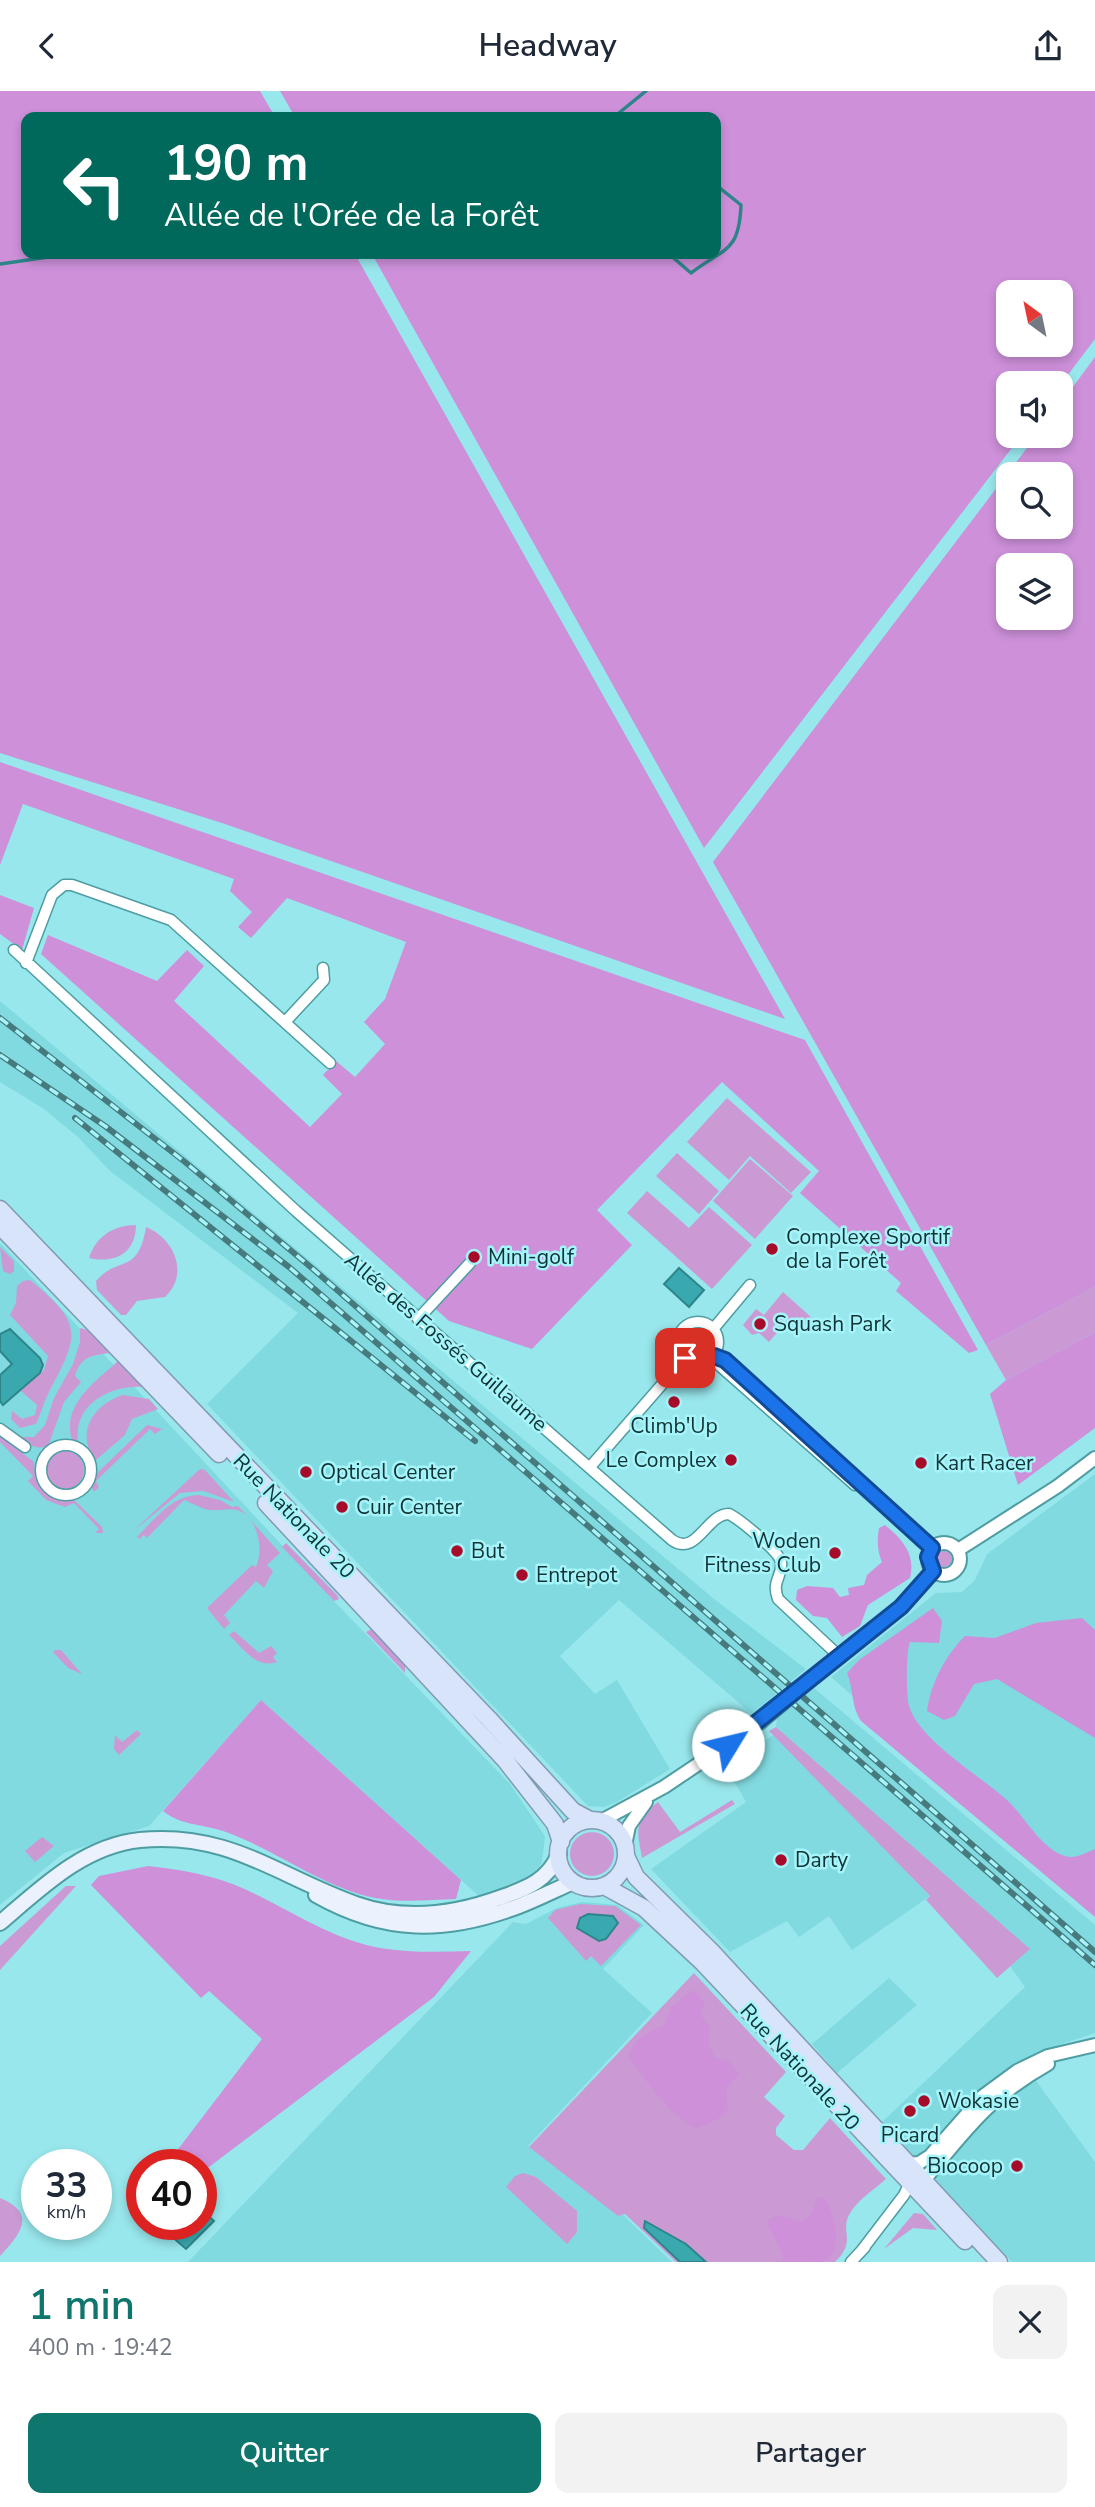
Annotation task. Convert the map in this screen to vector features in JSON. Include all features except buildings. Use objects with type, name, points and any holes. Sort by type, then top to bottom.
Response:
[{"type":"main road","name":"Rue Nationale 20","points":[[0,1209],[464,1692],[573,1811],[595,1821]]},
{"type":"main road","name":"Rue Nationale 20","points":[[0,1226],[462,1712],[544,1808],[559,1831],[560,1848]]},
{"type":"main road","points":[[517,1899],[545,1877],[560,1848],[572,1827],[595,1821],[612,1826],[626,1851],[620,1874],[604,1886],[588,1888],[573,1882],[565,1875],[560,1848]]},
{"type":"main road","points":[[0,1923],[76,1862],[136,1840],[193,1840],[224,1847],[274,1865],[356,1904],[384,1911],[429,1914],[456,1910],[517,1899],[573,1882]]},
{"type":"main road","name":"Rue Nationale 20","points":[[626,1851],[636,1877],[712,1952],[985,2262]]},
{"type":"main road","name":"Rue Nationale 20","points":[[604,1886],[644,1907],[703,1963],[999,2262]]},
{"type":"street","points":[[26,963],[52,895],[64,885],[72,885],[172,920],[330,1063]]},
{"type":"street","name":"Allée des Fossés Guillaume","points":[[14,950],[418,1319],[677,1543],[692,1542],[719,1515],[732,1515],[780,1557],[780,1568],[774,1587],[778,1599],[836,1659]]},
{"type":"street","points":[[285,1023],[324,980],[323,968]]},
{"type":"street","points":[[418,1319],[470,1263]]},
{"type":"street","points":[[713,1328],[750,1285]]},
{"type":"street","points":[[716,1357],[703,1362],[685,1358],[678,1345],[685,1327],[697,1322],[713,1328],[719,1342],[716,1357],[720,1366],[855,1485],[861,1484],[932,1548]]},
{"type":"street","points":[[590,1467],[685,1358]]},
{"type":"street","points":[[0,1429],[25,1447]]},
{"type":"street","points":[[59,1446],[79,1448],[89,1459],[91,1476],[77,1493],[62,1495],[45,1482],[43,1462],[49,1452],[59,1446]]},
{"type":"street","points":[[958,1551],[1058,1486],[1095,1458]]},
{"type":"street","points":[[946,1543],[958,1551],[961,1559],[955,1571],[942,1576],[933,1571],[928,1557],[932,1548],[946,1543]]},
{"type":"street","points":[[595,1821],[664,1787],[761,1721],[901,1607],[933,1571]]},
{"type":"street","points":[[626,1851],[634,1817],[664,1787]]},
{"type":"street","points":[[852,2260],[879,2216],[912,2176],[984,2103],[991,2089],[1017,2071],[1048,2056],[1095,2045]]},
{"type":"street","points":[[852,2260],[912,2176],[937,2162],[1010,2086],[1070,2052]]},
{"type":"shaded area","points":[[0,91],[260,91],[272,112],[21,112],[21,259],[25,259],[0,263]]},
{"type":"shaded area","points":[[280,91],[1095,91],[1095,339],[1071,371],[996,371],[996,448],[1012,448],[1001,462],[996,462],[996,468],[704,848],[375,259],[721,259],[721,112],[292,112]]},
{"type":"shaded area","points":[[36,259],[358,259],[785,1019],[222,823],[0,753],[0,264]]},
{"type":"shaded area","points":[[1095,357],[1095,1287],[986,1345],[713,862],[996,489],[996,539],[1073,539],[1073,462],[1016,462],[1027,448],[1073,448],[1073,387]]},
{"type":"shaded area","points":[[0,762],[805,1040],[978,1350],[969,1353],[896,1291],[901,1283],[800,1193],[819,1171],[722,1082],[597,1210],[632,1245],[532,1349],[449,1321],[41,954],[48,935],[157,981],[187,950],[204,966],[174,1001],[310,1127],[342,1094],[323,1075],[336,1061],[355,1077],[385,1044],[364,1022],[385,999],[406,942],[287,898],[251,938],[238,927],[252,912],[230,891],[234,879],[23,804],[0,865]]},
{"type":"shaded area","points":[[0,895],[34,908],[22,950],[0,934]]},
{"type":"shaded area","points":[[0,1001],[714,1599],[806,1669],[752,1714],[619,1600],[560,1656],[595,1694],[617,1680],[670,1769],[617,1802],[604,1807],[588,1806],[207,1404],[298,1313],[110,1171],[78,1137],[44,1109],[0,1082]]},
{"type":"shaded area","points":[[727,1098],[811,1172],[791,1193],[750,1156],[729,1180],[687,1142]]},
{"type":"shaded area","points":[[677,1153],[719,1191],[699,1214],[656,1176]]},
{"type":"shaded area","points":[[750,1159],[793,1196],[755,1239],[713,1201]]},
{"type":"shaded area","points":[[647,1191],[689,1228],[709,1207],[752,1245],[712,1289],[627,1213]]},
{"type":"shaded area","points":[[136,1225],[132,1243],[122,1254],[107,1259],[89,1258],[96,1244],[107,1233],[120,1227]]},
{"type":"shaded area","points":[[146,1227],[156,1232],[171,1248],[175,1257],[177,1278],[165,1297],[137,1301],[126,1315],[121,1315],[97,1290],[96,1281],[112,1268],[132,1259],[138,1252]]},
{"type":"shaded area","points":[[0,1243],[334,1601],[510,1784],[545,1836],[542,1862],[535,1874],[480,1897],[261,1700],[149,1826],[64,1853],[0,1905]]},
{"type":"shaded area","points":[[0,1247],[14,1261],[14,1271],[10,1274],[3,1271]]},
{"type":"shaded area","points":[[679,1268],[704,1290],[689,1307],[664,1284]]},
{"type":"shaded area","points":[[30,1280],[61,1309],[71,1333],[66,1358],[36,1424],[20,1428],[11,1419],[12,1411],[22,1419],[35,1415],[37,1405],[21,1391],[44,1370],[48,1356],[10,1315],[16,1303],[17,1286]]},
{"type":"shaded area","points":[[1095,1287],[1095,1332],[1006,1380],[986,1345]]},
{"type":"shaded area","points":[[783,1292],[811,1317],[802,1329],[789,1319],[769,1342],[759,1333],[752,1335],[743,1325],[756,1309],[764,1315]]},
{"type":"shaded area","points":[[80,1328],[88,1330],[111,1353],[93,1356],[80,1364],[75,1376],[81,1382],[64,1402],[49,1444],[34,1446],[22,1437],[34,1437],[45,1425],[54,1398],[73,1364],[80,1342]]},
{"type":"shaded area","points":[[699,1328],[709,1333],[714,1343],[709,1353],[699,1358],[689,1353],[684,1343],[689,1333]]},
{"type":"shaded area","points":[[10,1329],[40,1358],[43,1365],[40,1373],[3,1405],[0,1401],[0,1375],[12,1364],[0,1351],[0,1334]]},
{"type":"shaded area","points":[[1095,1332],[1095,1428],[1018,1485],[990,1394],[1006,1380]]},
{"type":"shaded area","points":[[118,1361],[144,1387],[120,1389],[97,1399],[82,1416],[78,1441],[72,1440],[71,1416],[76,1405],[90,1386]]},
{"type":"shaded area","points":[[123,1395],[149,1399],[158,1409],[132,1419],[125,1435],[96,1460],[87,1440],[90,1421],[103,1405]]},
{"type":"shaded area","points":[[147,1425],[162,1429],[155,1434],[150,1429],[96,1481],[99,1487],[94,1492],[91,1486],[96,1474]]},
{"type":"shaded area","points":[[0,1436],[34,1462],[35,1477],[43,1491],[54,1498],[74,1500],[102,1527],[103,1533],[95,1533],[99,1529],[74,1503],[65,1507],[46,1500],[28,1481],[33,1476],[0,1442]]},
{"type":"shaded area","points":[[65,1451],[78,1457],[84,1470],[78,1483],[65,1489],[52,1483],[46,1470],[52,1457]]},
{"type":"shaded area","points":[[200,1469],[205,1470],[234,1502],[203,1491],[180,1493],[133,1531]]},
{"type":"shaded area","points":[[1095,1474],[1095,1908],[831,1677],[936,1593],[962,1592],[975,1580],[987,1554]]},
{"type":"shaded area","points":[[199,1495],[220,1500],[232,1507],[238,1506],[250,1519],[237,1510],[210,1510],[184,1500],[147,1538],[144,1535],[140,1538],[142,1540],[137,1537],[172,1504],[189,1496]]},
{"type":"shaded area","points":[[250,1519],[280,1553],[267,1565],[273,1571],[264,1588],[256,1581],[224,1615],[230,1623],[224,1629],[207,1608],[252,1565],[256,1567],[259,1543]]},
{"type":"shaded area","points":[[885,1525],[897,1536],[909,1554],[910,1578],[868,1605],[860,1626],[842,1637],[827,1618],[813,1616],[796,1600],[797,1590],[807,1586],[833,1588],[840,1597],[849,1595],[848,1588],[864,1585],[867,1575],[882,1562],[878,1537],[879,1528]]},
{"type":"shaded area","points":[[286,1543],[339,1599],[334,1601],[282,1547]]},
{"type":"shaded area","points":[[941,1551],[947,1551],[952,1559],[950,1565],[941,1567],[936,1562],[936,1556]]},
{"type":"shaded area","points":[[933,1608],[942,1621],[939,1643],[910,1642],[909,1647],[908,1700],[915,1719],[939,1746],[1010,1803],[1052,1850],[1072,1857],[1095,1849],[1095,1917],[858,1716],[847,1673],[859,1660]]},
{"type":"shaded area","points":[[1082,1618],[1095,1630],[1095,1738],[997,1679],[974,1684],[955,1716],[944,1720],[927,1711],[940,1671],[965,1636],[995,1638],[1036,1623]]},
{"type":"shaded area","points":[[372,1629],[405,1665],[405,1673],[366,1632]]},
{"type":"shaded area","points":[[234,1631],[259,1653],[271,1646],[277,1653],[273,1657],[277,1662],[263,1663],[251,1656],[229,1635]]},
{"type":"shaded area","points":[[61,1650],[82,1674],[68,1668],[53,1652]]},
{"type":"shaded area","points":[[814,1688],[1095,1925],[1095,2033],[1035,2053],[1034,2078],[1095,2162],[1095,2262],[1012,2262],[882,2122],[1025,1987],[1010,1966],[1029,1949],[776,1727],[777,1718]]},
{"type":"shaded area","points":[[261,1700],[461,1880],[456,1899],[395,1900],[355,1893],[242,1839],[223,1831],[184,1822],[163,1811]]},
{"type":"shaded area","points":[[776,1727],[1030,1949],[997,1978],[926,1900],[930,1896],[769,1731]]},
{"type":"shaded area","points":[[137,1730],[141,1734],[119,1755],[114,1749],[115,1735],[122,1742]]},
{"type":"shaded area","points":[[774,1735],[930,1896],[852,1950],[829,1916],[799,1937],[787,1921],[730,1952],[651,1869],[746,1802],[724,1764]]},
{"type":"shaded area","points":[[732,1800],[735,1804],[642,1858],[639,1827],[644,1815],[658,1802],[680,1832]]},
{"type":"shaded area","points":[[592,1832],[607,1839],[614,1854],[607,1869],[592,1876],[577,1869],[570,1854],[577,1839]]},
{"type":"shaded area","points":[[42,1837],[54,1846],[35,1862],[25,1851]]},
{"type":"shaded area","points":[[148,1866],[188,1872],[227,1882],[321,1928],[359,1943],[402,1951],[471,1951],[434,1997],[217,2161],[217,2149],[178,2149],[262,2039],[209,1991],[201,1998],[91,1885],[99,1876]]},
{"type":"shaded area","points":[[66,1886],[76,1886],[0,1970],[0,1946]]},
{"type":"shaded area","points":[[582,1902],[617,1905],[644,1925],[603,1969],[652,2013],[528,2146],[618,2210],[672,2262],[188,2262],[209,2240],[217,2240],[217,2232],[513,1922],[526,1924],[557,1908]]},
{"type":"shaded area","points":[[580,1904],[615,1906],[641,1925],[601,1966],[591,1956],[586,1961],[548,1918],[555,1910]]},
{"type":"shaded area","points":[[588,1914],[613,1916],[618,1923],[606,1939],[599,1941],[577,1928],[580,1918]]},
{"type":"shaded area","points":[[694,1973],[786,2072],[764,2097],[785,2116],[776,2128],[776,2135],[794,2150],[803,2150],[830,2118],[886,2179],[852,2210],[846,2227],[847,2242],[835,2262],[676,2262],[625,2214],[618,2216],[529,2147]]},
{"type":"shaded area","points":[[889,1978],[917,2005],[837,2073],[812,2044]]},
{"type":"shaded area","points":[[693,1990],[705,2003],[700,2014],[710,2028],[708,2043],[715,2058],[730,2062],[739,2074],[726,2089],[728,2109],[718,2119],[696,2129],[667,2106],[628,2056],[642,2036],[665,2025],[671,2007]]},
{"type":"shaded area","points":[[523,2173],[536,2177],[577,2211],[577,2232],[567,2244],[506,2187],[515,2176]]},
{"type":"shaded area","points":[[817,2197],[826,2199],[835,2224],[836,2240],[831,2256],[825,2262],[773,2262],[783,2260],[768,2220],[778,2215],[801,2221],[811,2216]]},
{"type":"shaded area","points":[[0,2198],[19,2211],[21,2228],[0,2256]]},
{"type":"shaded area","points":[[914,2213],[923,2214],[937,2230],[913,2228],[884,2249]]},
{"type":"shaded area","points":[[645,2221],[686,2244],[706,2262],[680,2262],[644,2228]]},
{"type":"shaded area","points":[[176,2240],[195,2240],[186,2249]]},
{"type":"waterway","points":[[620,112],[646,91]]},
{"type":"waterway","points":[[721,189],[741,205],[737,232],[733,241],[721,253]]},
{"type":"waterway","points":[[0,264],[34,259]]},
{"type":"waterway","points":[[675,259],[691,273],[712,259]]},
{"type":"railway","points":[[0,1018],[185,1162],[313,1269],[1095,1952]]},
{"type":"railway","points":[[0,1055],[105,1126],[289,1267],[1095,1965]]},
{"type":"railway","points":[[75,1118],[475,1441]]},
{"type":"place","name":"Complexe Sportif de la Forêt","points":[[772,1249]]},
{"type":"place","name":"Mini-golf","points":[[474,1257]]},
{"type":"place","name":"Squash Park","points":[[760,1324]]},
{"type":"place","name":"Climb'Up","points":[[674,1402]]},
{"type":"place","name":"Le Complex","points":[[731,1460]]},
{"type":"place","name":"Kart Racer","points":[[921,1463]]},
{"type":"place","name":"Optical Center","points":[[306,1472]]},
{"type":"place","name":"Cuir Center","points":[[342,1507]]},
{"type":"place","name":"But","points":[[457,1551]]},
{"type":"place","name":"Woden Fitness Club","points":[[835,1553]]},
{"type":"place","name":"Entrepot","points":[[522,1575]]},
{"type":"place","name":"Darty","points":[[781,1860]]},
{"type":"place","name":"Wokasie","points":[[924,2101]]},
{"type":"place","name":"Picard","points":[[910,2111]]},
{"type":"place","name":"Biocoop","points":[[1017,2166]]},
{"type":"route","points":[[685,1358],[696,1363],[714,1356],[725,1360],[860,1479],[861,1484],[932,1548],[928,1562],[933,1571],[901,1607],[728,1745]]}]
